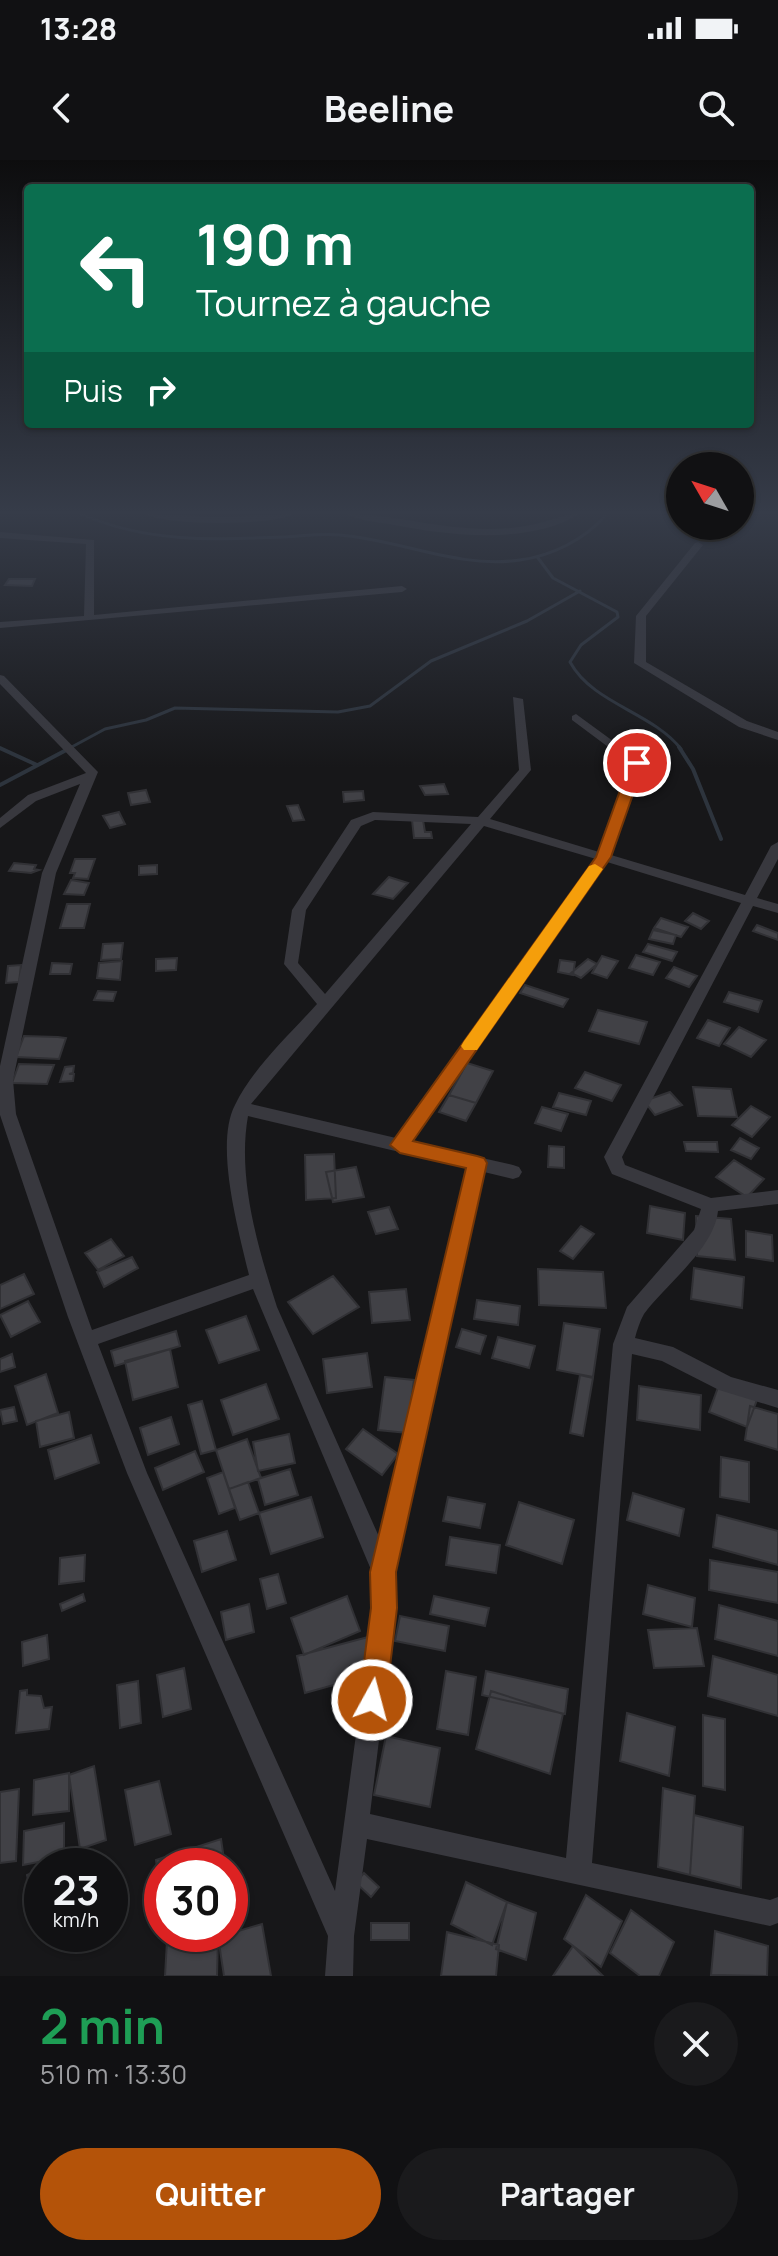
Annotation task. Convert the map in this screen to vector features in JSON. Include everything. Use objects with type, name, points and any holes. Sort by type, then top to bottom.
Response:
[{"type":"street","points":[[89,619],[90,599]]},
{"type":"street","points":[[0,625],[300,599]]},
{"type":"street","points":[[655,599],[641,616],[640,663],[743,724],[778,736]]},
{"type":"street","points":[[0,678],[20,701],[91,767],[49,873],[5,1080],[8,1114],[137,1473],[341,1936]]},
{"type":"street","points":[[383,1572],[268,1307],[239,1189],[236,1136],[241,1108],[251,1091],[525,770],[517,699]]},
{"type":"street","points":[[0,701],[20,701]]},
{"type":"street","points":[[400,1145],[604,857],[637,763],[576,718]]},
{"type":"street","points":[[0,824],[32,798],[89,777]]},
{"type":"street","points":[[325,1004],[294,970],[290,959],[299,910],[356,823],[373,816],[482,821],[778,909]]},
{"type":"street","points":[[778,846],[613,1157],[618,1169],[710,1205],[778,1197]]},
{"type":"street","points":[[241,1108],[513,1172]]},
{"type":"street","points":[[339,1976],[341,1936],[384,1608],[383,1572],[477,1163]]},
{"type":"street","points":[[578,1873],[623,1344],[634,1313],[701,1235],[708,1221],[710,1205]]},
{"type":"street","points":[[87,1340],[259,1279]]},
{"type":"street","points":[[623,1344],[666,1353],[726,1384],[778,1399]]},
{"type":"street","points":[[357,1824],[770,1913],[778,1910]]},
{"type":"building","points":[[444,784],[448,794],[425,795],[420,786]]},
{"type":"building","points":[[146,790],[150,802],[131,805],[128,793]]},
{"type":"building","points":[[363,791],[364,800],[344,802],[343,792]]},
{"type":"building","points":[[298,805],[304,820],[293,821],[287,806]]},
{"type":"building","points":[[119,812],[125,824],[110,828],[103,816]]},
{"type":"building","points":[[412,820],[423,820],[425,832],[431,832],[432,838],[414,838]]},
{"type":"building","points":[[75,859],[95,859],[88,879],[73,878],[75,873],[70,873]]},
{"type":"building","points":[[14,863],[36,865],[34,869],[39,870],[31,873],[9,871]]},
{"type":"building","points":[[157,865],[157,874],[139,875],[139,866]]},
{"type":"building","points":[[389,877],[408,883],[393,899],[373,894]]},
{"type":"building","points":[[71,880],[89,883],[84,895],[64,894]]},
{"type":"building","points":[[67,904],[90,904],[84,928],[60,928]]},
{"type":"building","points":[[693,913],[709,921],[701,929],[685,921]]},
{"type":"building","points":[[661,918],[688,927],[681,937],[654,928]]},
{"type":"building","points":[[757,925],[778,933],[778,940],[753,931]]},
{"type":"building","points":[[653,930],[676,935],[673,944],[649,939]]},
{"type":"building","points":[[123,943],[121,959],[101,960],[103,944]]},
{"type":"building","points":[[648,944],[677,952],[672,961],[643,952]]},
{"type":"building","points":[[636,955],[660,962],[653,975],[629,968]]},
{"type":"building","points":[[602,956],[618,961],[607,978],[592,973]]},
{"type":"building","points":[[177,958],[176,970],[156,971],[156,959]]},
{"type":"building","points":[[588,959],[597,964],[581,978],[571,973]]},
{"type":"building","points":[[560,960],[575,962],[573,975],[558,972]]},
{"type":"building","points":[[122,961],[120,980],[97,978],[99,963]]},
{"type":"building","points":[[52,963],[72,964],[70,974],[50,974]]},
{"type":"building","points":[[21,965],[19,982],[6,983],[8,966]]},
{"type":"building","points":[[674,967],[697,976],[689,987],[666,978]]},
{"type":"building","points":[[525,985],[568,999],[563,1007],[520,993]]},
{"type":"building","points":[[98,991],[116,992],[113,1001],[94,1000]]},
{"type":"building","points":[[729,992],[762,1001],[758,1012],[724,1002]]},
{"type":"building","points":[[598,1010],[647,1022],[639,1044],[589,1031]]},
{"type":"building","points":[[708,1020],[730,1028],[719,1046],[697,1038]]},
{"type":"building","points":[[739,1027],[766,1040],[751,1057],[724,1044]]},
{"type":"building","points":[[24,1036],[66,1038],[59,1059],[16,1057]]},
{"type":"building","points":[[467,1063],[493,1071],[476,1103],[449,1095]]},
{"type":"building","points":[[19,1064],[54,1065],[47,1084],[12,1083]]},
{"type":"building","points":[[74,1066],[73,1073],[69,1074],[74,1074],[73,1081],[60,1082],[65,1067]]},
{"type":"building","points":[[585,1072],[621,1085],[612,1101],[575,1088]]},
{"type":"building","points":[[693,1087],[731,1089],[737,1117],[698,1116]]},
{"type":"building","points":[[670,1092],[682,1105],[655,1115],[644,1101]]},
{"type":"building","points":[[559,1093],[591,1101],[586,1115],[553,1107]]},
{"type":"building","points":[[449,1095],[476,1103],[466,1121],[439,1112]]},
{"type":"building","points":[[751,1106],[770,1117],[752,1137],[732,1125]]},
{"type":"building","points":[[542,1107],[568,1114],[561,1131],[535,1123]]},
{"type":"building","points":[[740,1138],[759,1148],[751,1159],[731,1150]]},
{"type":"building","points":[[684,1142],[717,1142],[718,1152],[686,1151]]},
{"type":"building","points":[[549,1146],[564,1147],[564,1168],[548,1167]]},
{"type":"building","points":[[334,1154],[336,1198],[306,1200],[305,1155]]},
{"type":"building","points":[[734,1160],[764,1179],[747,1197],[716,1177]]},
{"type":"building","points":[[356,1167],[364,1197],[333,1202],[326,1172]]},
{"type":"building","points":[[650,1206],[685,1213],[683,1240],[647,1233]]},
{"type":"building","points":[[389,1207],[398,1229],[376,1234],[368,1212]]},
{"type":"building","points":[[696,1216],[731,1219],[735,1260],[697,1256]]},
{"type":"building","points":[[581,1226],[594,1234],[573,1259],[560,1251]]},
{"type":"building","points":[[746,1231],[772,1235],[773,1261],[746,1257]]},
{"type":"building","points":[[111,1239],[124,1256],[98,1270],[85,1253]]},
{"type":"building","points":[[132,1257],[138,1268],[104,1287],[97,1272]]},
{"type":"building","points":[[694,1268],[744,1277],[742,1308],[691,1299]]},
{"type":"building","points":[[538,1269],[603,1272],[606,1308],[539,1305]]},
{"type":"building","points":[[24,1274],[34,1294],[0,1309],[0,1285]]},
{"type":"building","points":[[333,1276],[359,1307],[313,1334],[288,1302]]},
{"type":"building","points":[[406,1289],[410,1320],[372,1323],[369,1292]]},
{"type":"building","points":[[477,1300],[520,1306],[518,1325],[474,1319]]},
{"type":"building","points":[[28,1301],[40,1322],[11,1337],[0,1315]]},
{"type":"building","points":[[246,1316],[259,1350],[219,1363],[206,1330]]},
{"type":"building","points":[[564,1323],[600,1329],[593,1377],[557,1370]]},
{"type":"building","points":[[462,1329],[486,1336],[480,1354],[456,1347]]},
{"type":"building","points":[[176,1331],[180,1346],[115,1366],[111,1351]]},
{"type":"building","points":[[498,1337],[535,1346],[529,1368],[492,1358]]},
{"type":"building","points":[[170,1349],[178,1387],[133,1400],[125,1361]]},
{"type":"building","points":[[367,1353],[372,1387],[327,1393],[323,1359]]},
{"type":"building","points":[[12,1354],[15,1367],[0,1372],[0,1359]]},
{"type":"building","points":[[46,1374],[58,1413],[27,1425],[15,1386]]},
{"type":"building","points":[[580,1375],[593,1378],[583,1436],[570,1433]]},
{"type":"building","points":[[385,1377],[414,1380],[407,1433],[378,1430]]},
{"type":"building","points":[[720,1382],[758,1397],[747,1427],[709,1412]]},
{"type":"building","points":[[266,1384],[279,1419],[233,1435],[221,1400]]},
{"type":"building","points":[[639,1386],[701,1395],[700,1430],[637,1420]]},
{"type":"building","points":[[202,1401],[216,1450],[201,1454],[188,1405]]},
{"type":"building","points":[[750,1406],[778,1414],[778,1450],[745,1440]]},
{"type":"building","points":[[14,1407],[17,1421],[3,1424],[0,1410]]},
{"type":"building","points":[[69,1412],[74,1438],[40,1447],[36,1421]]},
{"type":"building","points":[[171,1417],[179,1444],[148,1455],[140,1428]]},
{"type":"building","points":[[363,1429],[398,1454],[382,1475],[346,1449]]},
{"type":"building","points":[[289,1434],[295,1463],[258,1471],[253,1442]]},
{"type":"building","points":[[91,1435],[99,1463],[55,1479],[48,1450]]},
{"type":"building","points":[[247,1439],[261,1478],[229,1489],[216,1450]]},
{"type":"building","points":[[195,1451],[204,1472],[163,1490],[155,1468]]},
{"type":"building","points":[[721,1457],[749,1462],[749,1502],[720,1497]]},
{"type":"building","points":[[290,1469],[298,1495],[265,1505],[258,1479]]},
{"type":"building","points":[[223,1472],[235,1508],[219,1514],[207,1478]]},
{"type":"building","points":[[248,1482],[259,1513],[240,1520],[229,1489]]},
{"type":"building","points":[[633,1493],[684,1509],[679,1536],[627,1520]]},
{"type":"building","points":[[311,1497],[323,1537],[271,1554],[259,1513]]},
{"type":"building","points":[[448,1497],[485,1504],[480,1528],[443,1521]]},
{"type":"building","points":[[519,1502],[574,1520],[562,1564],[506,1545]]},
{"type":"building","points":[[717,1515],[778,1531],[778,1565],[713,1547]]},
{"type":"building","points":[[227,1531],[236,1560],[202,1572],[194,1541]]},
{"type":"building","points":[[450,1537],[500,1545],[496,1573],[446,1565]]},
{"type":"building","points":[[85,1555],[84,1581],[59,1584],[60,1558]]},
{"type":"building","points":[[710,1560],[778,1572],[778,1603],[709,1590]]},
{"type":"building","points":[[278,1574],[286,1603],[267,1609],[260,1579]]},
{"type":"building","points":[[648,1585],[695,1598],[692,1627],[643,1614]]},
{"type":"building","points":[[83,1594],[85,1601],[62,1611],[60,1604]]},
{"type":"building","points":[[347,1596],[360,1631],[304,1655],[291,1618]]},
{"type":"building","points":[[434,1596],[489,1608],[485,1626],[430,1614]]},
{"type":"building","points":[[249,1604],[254,1632],[226,1640],[221,1612]]},
{"type":"building","points":[[719,1605],[778,1621],[778,1656],[715,1639]]},
{"type":"building","points":[[400,1616],[449,1626],[445,1651],[395,1641]]},
{"type":"building","points":[[697,1628],[704,1666],[654,1668],[648,1630]]},
{"type":"building","points":[[47,1635],[49,1659],[23,1666],[22,1642]]},
{"type":"building","points":[[368,1637],[377,1673],[305,1693],[297,1656]]},
{"type":"building","points":[[713,1656],[778,1675],[778,1716],[708,1696]]},
{"type":"building","points":[[184,1668],[191,1709],[163,1717],[157,1675]]},
{"type":"building","points":[[446,1671],[476,1677],[468,1735],[437,1729]]},
{"type":"building","points":[[486,1671],[568,1689],[565,1714],[482,1695]]},
{"type":"building","points":[[138,1681],[141,1723],[120,1728],[117,1685]]},
{"type":"building","points":[[27,1690],[27,1695],[41,1696],[44,1708],[52,1707],[49,1729],[16,1733],[20,1691]]},
{"type":"building","points":[[491,1691],[563,1714],[550,1774],[476,1749]]},
{"type":"building","points":[[627,1713],[675,1727],[669,1776],[620,1761]]},
{"type":"building","points":[[703,1715],[725,1719],[725,1790],[703,1786]]},
{"type":"building","points":[[386,1736],[440,1748],[430,1807],[374,1795]]},
{"type":"building","points":[[94,1766],[106,1840],[80,1848],[69,1775]]},
{"type":"building","points":[[69,1773],[69,1811],[33,1815],[34,1780]]},
{"type":"building","points":[[159,1781],[171,1834],[135,1845],[125,1790]]},
{"type":"building","points":[[663,1788],[695,1796],[690,1875],[658,1867]]},
{"type":"building","points":[[19,1789],[16,1861],[0,1863],[0,1792]]},
{"type":"building","points":[[694,1815],[743,1827],[741,1888],[690,1875]]},
{"type":"building","points":[[64,1823],[64,1848],[24,1848],[23,1865],[24,1831]]},
{"type":"building","points":[[221,1839],[222,1848],[193,1848]]},
{"type":"building","points":[[364,1873],[379,1887],[371,1897],[356,1883]]},
{"type":"building","points":[[466,1882],[507,1902],[492,1945],[451,1924]]},
{"type":"building","points":[[586,1895],[622,1921],[601,1967],[564,1939]]},
{"type":"building","points":[[507,1902],[536,1913],[526,1960],[496,1949]]},
{"type":"building","points":[[631,1910],[674,1942],[659,1976],[640,1976],[610,1953]]},
{"type":"building","points":[[371,1923],[409,1923],[409,1940],[371,1940]]},
{"type":"building","points":[[262,1924],[271,1976],[224,1976],[220,1952],[248,1952],[248,1928]]},
{"type":"building","points":[[715,1931],[768,1946],[767,1976],[711,1975]]},
{"type":"building","points":[[447,1932],[499,1945],[496,1976],[441,1976]]},
{"type":"building","points":[[573,1946],[603,1976],[553,1976]]},
{"type":"building","points":[[166,1952],[218,1952],[217,1976],[165,1976]]},
{"type":"waterway","points":[[68,749],[105,729],[146,720],[175,708],[338,712],[370,706],[431,661],[527,621],[566,599]]},
{"type":"waterway","points":[[592,599],[617,612],[618,617],[581,645],[570,662],[593,688],[655,726],[681,749]]},
{"type":"waterway","points":[[0,785],[72,747]]},
{"type":"waterway","points":[[679,747],[693,769],[721,839]]},
{"type":"waterway","points":[[0,748],[37,765]]},
{"type":"slow traffic","points":[[470,1046],[595,869]]},
{"type":"route","points":[[372,1700],[384,1608],[383,1572],[477,1163],[400,1145],[604,857],[637,763]]}]
